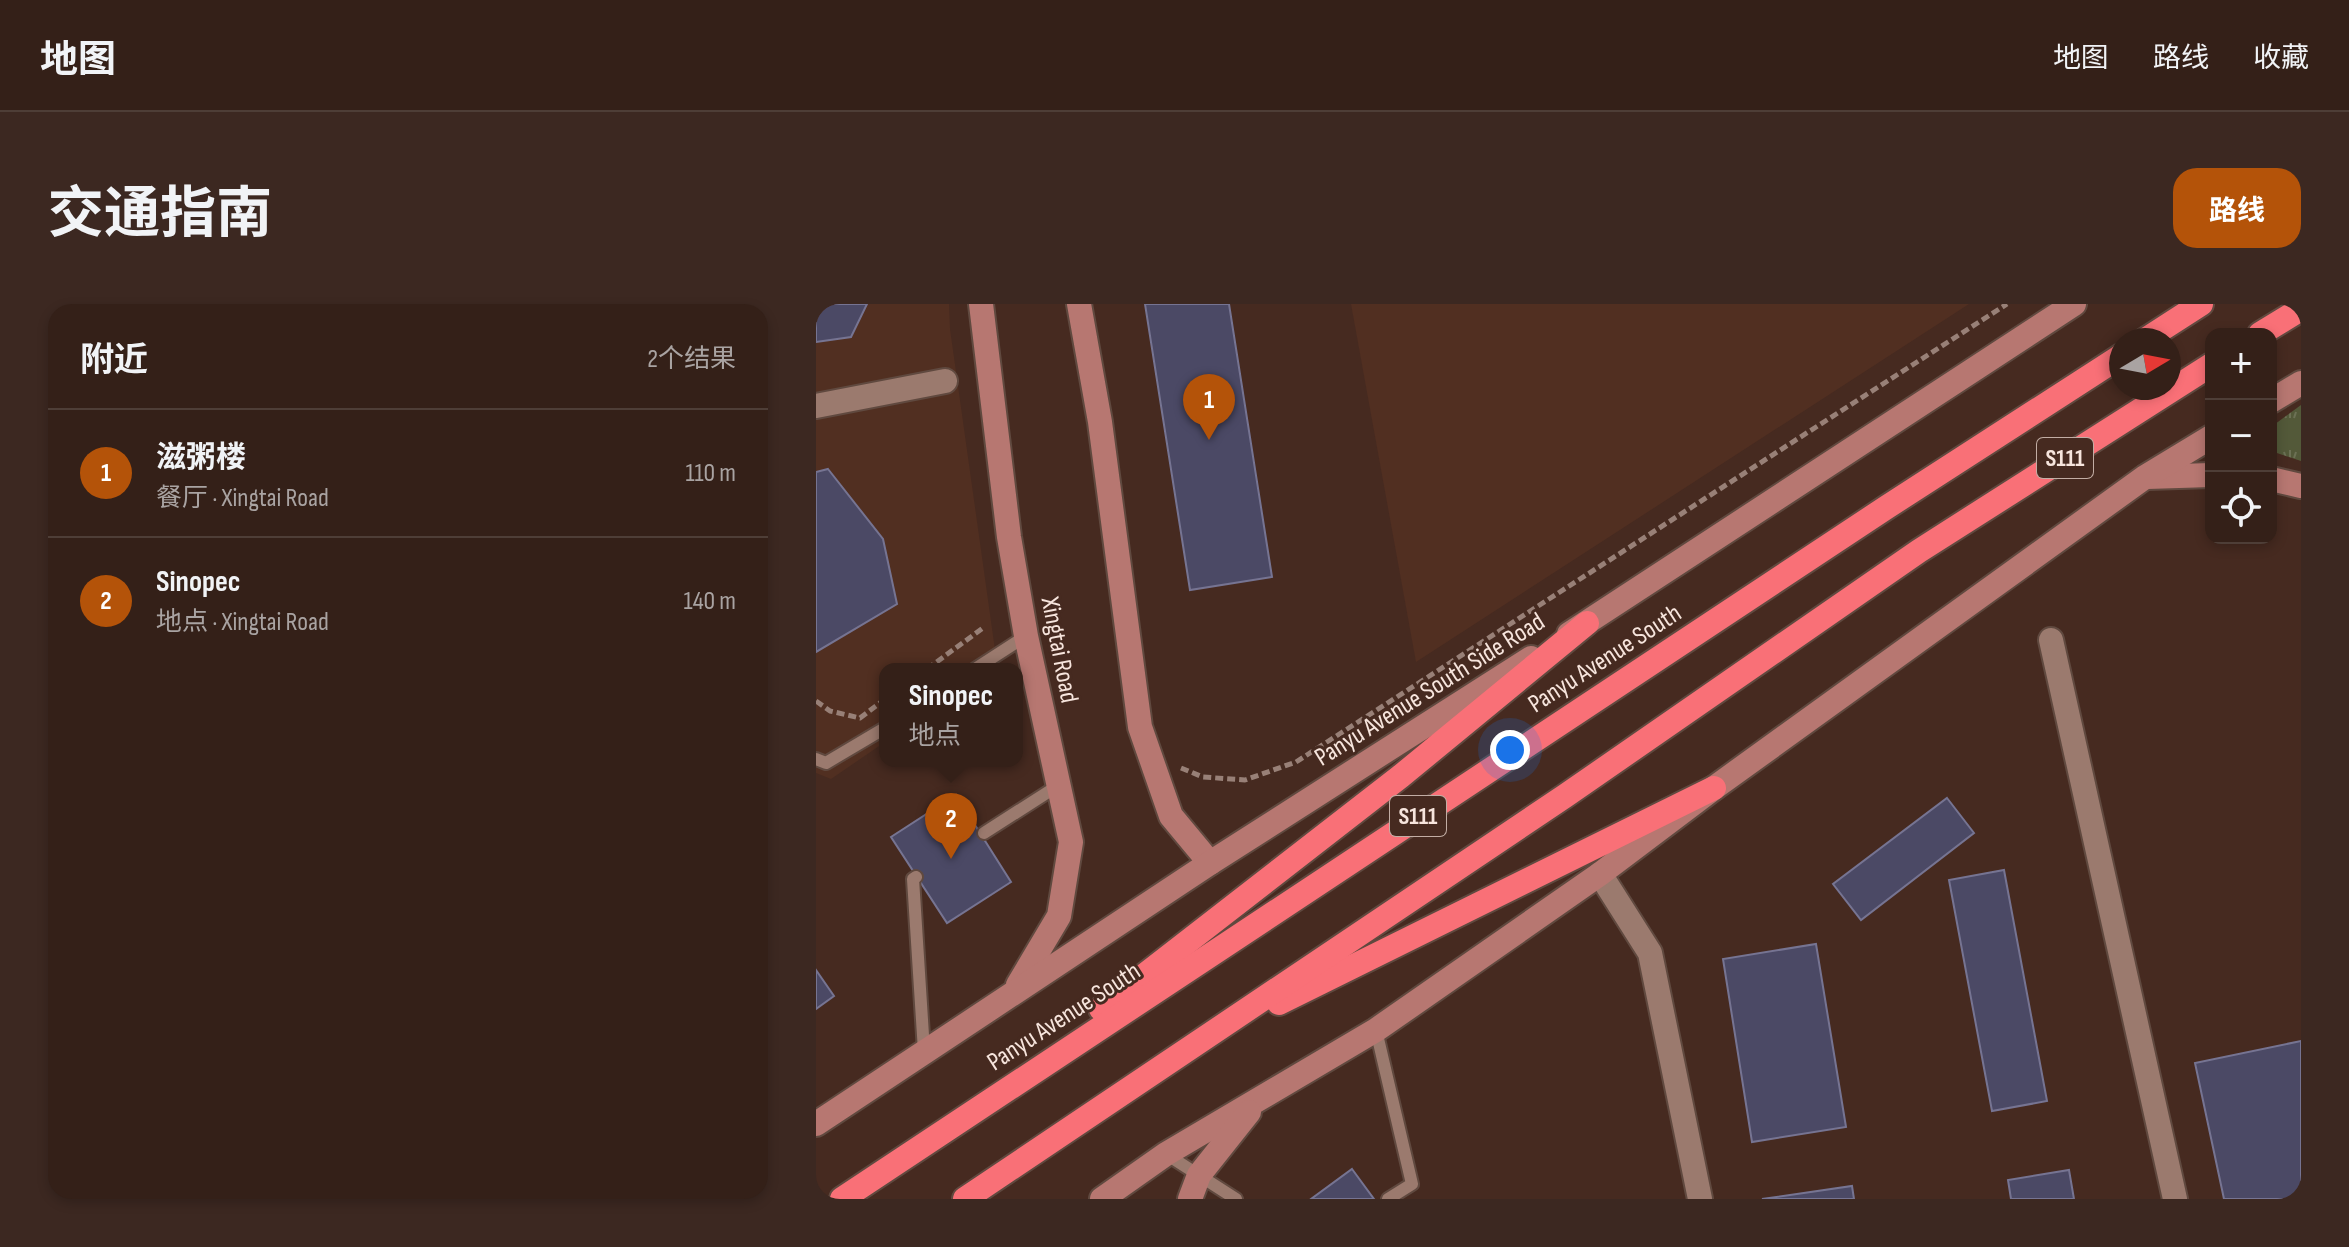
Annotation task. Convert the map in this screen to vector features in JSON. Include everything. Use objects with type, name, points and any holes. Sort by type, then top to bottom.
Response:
[{"type":"highway","points":[[2164,328],[2201,304]]},
{"type":"highway","points":[[2270,328],[2301,309]]},
{"type":"highway","name":"Panyu Avenue South","points":[[842,1199],[1887,507],[2109,364]]},
{"type":"highway","name":"S111","points":[[965,1199],[1565,796],[1919,551],[2205,369]]},
{"type":"highway","points":[[950,1126],[1401,776],[1587,623]]},
{"type":"highway","points":[[1195,1045],[1714,788]]},
{"type":"main road","name":"Xingtai Road","points":[[981,304],[1009,537],[1026,636],[1071,842],[1059,916],[1014,992]]},
{"type":"main road","points":[[1079,304],[1100,422],[1140,727],[1171,816],[1210,863]]},
{"type":"main road","name":"Panyu Avenue South Side Road","points":[[816,1124],[1210,863],[1587,623],[2074,304]]},
{"type":"main road","points":[[2273,400],[2301,383]]},
{"type":"main road","points":[[1102,1199],[1166,1154],[1376,1030],[1600,874],[2145,477],[2205,441]]},
{"type":"main road","points":[[2145,477],[2205,475]]},
{"type":"main road","points":[[2277,480],[2301,486]]},
{"type":"main road","points":[[1190,1199],[1199,1175],[1258,1100]]},
{"type":"street","points":[[816,406],[945,381]]},
{"type":"street","points":[[2051,640],[2175,1199]]},
{"type":"street","points":[[1600,874],[1650,953],[1700,1199]]},
{"type":"lane","points":[[984,663],[1026,636]]},
{"type":"lane","points":[[816,759],[826,763],[879,732]]},
{"type":"lane","points":[[984,833],[1059,785]]},
{"type":"lane","points":[[916,877],[913,879],[924,1051]]},
{"type":"lane","points":[[1376,1030],[1412,1184],[1388,1199]]},
{"type":"lane","points":[[1166,1154],[1236,1199]]},
{"type":"path","points":[[1181,768],[1203,777],[1245,780],[1296,762],[2007,304]]},
{"type":"path","points":[[935,663],[983,628]]},
{"type":"path","points":[[816,701],[830,711],[860,718],[879,704]]},
{"type":"shaded area","points":[[816,304],[949,304],[997,663],[879,663],[879,746],[831,779],[816,773]]},
{"type":"shaded area","points":[[1351,304],[1969,304],[1416,662]]},
{"type":"green space","points":[[2301,405],[2301,461],[2277,453],[2277,423]]},
{"type":"building","points":[[816,304],[867,304],[851,337],[816,342]]},
{"type":"building","points":[[1145,304],[1229,304],[1272,577],[1190,590]]},
{"type":"building","points":[[828,469],[883,539],[897,604],[816,652],[816,472]]},
{"type":"building","points":[[956,795],[1011,882],[947,923],[891,837]]},
{"type":"building","points":[[1947,798],[1974,833],[1861,920],[1833,884]]},
{"type":"building","points":[[2004,870],[2047,1101],[1992,1111],[1949,880]]},
{"type":"building","points":[[1816,944],[1846,1127],[1752,1142],[1723,959]]},
{"type":"building","points":[[816,970],[834,996],[816,1009]]},
{"type":"building","points":[[2301,1041],[2301,1199],[2224,1199],[2195,1063]]},
{"type":"building","points":[[1352,1169],[1374,1199],[1311,1199]]},
{"type":"building","points":[[2069,1170],[2074,1199],[2011,1199],[2008,1180]]},
{"type":"building","points":[[1852,1186],[1854,1199],[1762,1199]]},
{"type":"place","name":"滋粥楼","points":[[1209,440]]},
{"type":"place","name":"Sinopec","points":[[951,859]]}]
